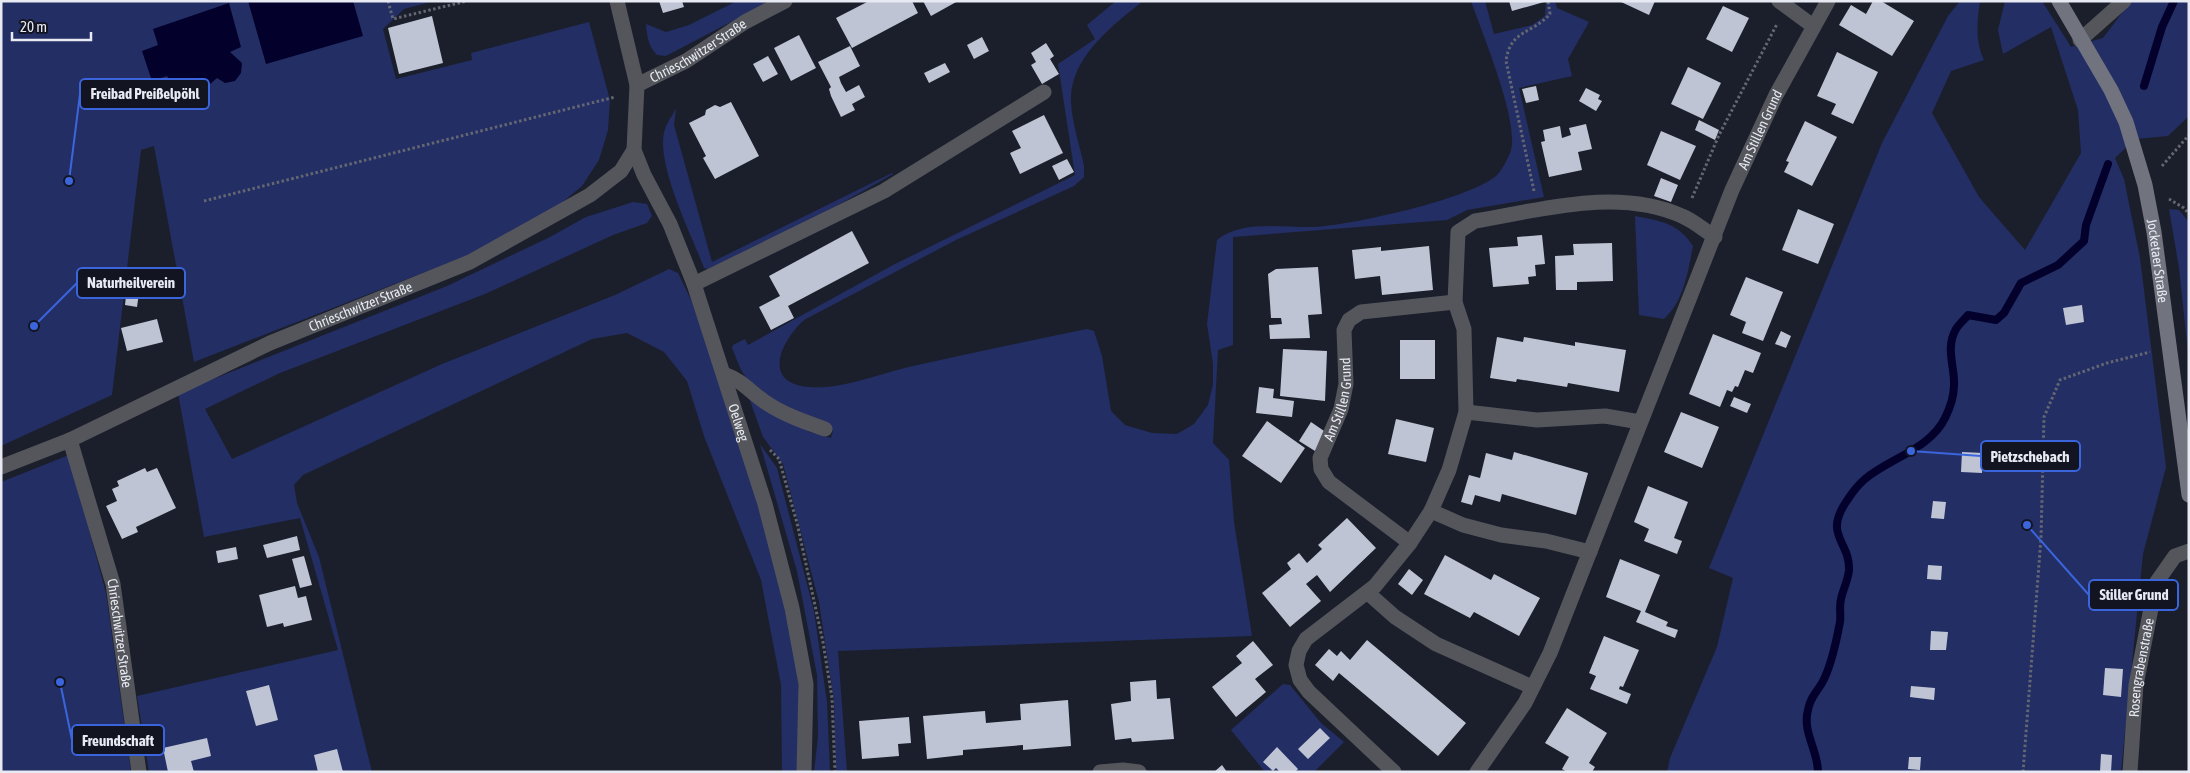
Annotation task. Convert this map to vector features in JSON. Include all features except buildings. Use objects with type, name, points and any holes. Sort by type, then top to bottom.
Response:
[{"type":"street","name":"Oelweg","points":[[617,1],[637,85],[634,150],[644,175],[670,224],[694,284],[765,504],[792,608],[806,684],[804,772]]},
{"type":"street","name":"Chrieschwitzer Straße","points":[[637,85],[686,60],[746,22],[785,1]]},
{"type":"street","name":"Am Stillen Grund","points":[[1477,772],[1525,704],[1550,654],[1640,422],[1761,125],[1828,1]]},
{"type":"street","name":"Jocketaer Straße","points":[[2059,1],[2080,40],[2111,90],[2126,122],[2145,185],[2154,232],[2189,495]]},
{"type":"street","points":[[2080,40],[2124,1]]},
{"type":"street","points":[[1783,4],[1813,26]]},
{"type":"street","points":[[694,284],[884,191],[1044,92]]},
{"type":"street","name":"Chrieschwitzer Straße","points":[[1,467],[70,440],[270,343],[470,262],[590,195],[621,171],[634,150]]},
{"type":"street","points":[[1394,772],[1309,692],[1300,680],[1296,665],[1299,651],[1306,639],[1368,593],[1410,543],[1431,511],[1450,470],[1466,412],[1464,329],[1455,302],[1458,232],[1475,221],[1601,201],[1654,206],[1684,216],[1715,237]]},
{"type":"street","name":"Am Stillen Grund","points":[[1410,543],[1329,482],[1320,469],[1320,458],[1341,409],[1346,384],[1344,330],[1349,320],[1361,312],[1455,302]]},
{"type":"street","points":[[724,374],[739,379],[766,403],[802,421],[825,429]]},
{"type":"street","points":[[1466,412],[1537,420],[1605,416],[1640,422]]},
{"type":"street","name":"Chrieschwitzer Straße","points":[[70,440],[113,584],[140,772]]},
{"type":"street","points":[[1431,511],[1463,525],[1546,541],[1590,552]]},
{"type":"street","name":"Rosengrabenstraße","points":[[2130,772],[2136,685],[2156,583],[2175,556],[2189,551]]},
{"type":"street","points":[[1368,593],[1395,617],[1436,644],[1532,687]]},
{"type":"street","points":[[1100,772],[1123,770],[1139,772]]},
{"type":"path","points":[[388,1],[393,20],[467,1]]},
{"type":"path","points":[[1537,211],[1506,61],[1508,48],[1514,38],[1543,22],[1550,14],[1548,1]]},
{"type":"path","points":[[1684,216],[1719,135],[1783,4]]},
{"type":"path","points":[[204,202],[610,100],[637,85]]},
{"type":"path","points":[[2145,185],[2189,135]]},
{"type":"path","points":[[2023,772],[2041,538],[2044,417],[2060,380],[2107,363],[2168,348]]},
{"type":"shaded area","points":[[1,1],[434,1],[404,9],[383,29],[396,79],[472,60],[471,53],[589,22],[610,100],[608,130],[599,160],[582,186],[559,205],[474,253],[194,362],[154,146],[141,150],[112,395],[1,446]]},
{"type":"shaded area","points":[[248,1],[353,1],[363,36],[266,64]]},
{"type":"shaded area","points":[[737,1],[765,1],[765,4],[666,56],[657,55],[652,48],[646,24],[666,32],[689,25]]},
{"type":"shaded area","points":[[1116,1],[1143,1],[1095,44],[1077,71],[1072,86],[1071,102],[1074,126],[1084,166],[1084,177],[1074,186],[956,240],[804,320],[788,339],[783,349],[780,370],[785,378],[794,384],[809,387],[848,384],[913,366],[1087,329],[1094,331],[1102,356],[1111,411],[1125,425],[1152,433],[1177,434],[1194,424],[1208,405],[1213,384],[1213,364],[1207,324],[1217,240],[1227,233],[1251,227],[1315,227],[1382,216],[1436,202],[1481,185],[1496,176],[1502,168],[1511,150],[1512,136],[1505,98],[1471,1],[1485,1],[1494,34],[1532,25],[1545,16],[1546,1],[1555,1],[1557,8],[1589,22],[1568,59],[1572,76],[1519,88],[1544,197],[1467,210],[1447,220],[1233,237],[1233,345],[1218,350],[1213,443],[1229,460],[1234,522],[1252,636],[838,651],[847,772],[836,772],[834,701],[819,602],[783,464],[763,437],[748,395],[810,432],[831,438],[833,431],[774,400],[752,384],[741,369],[732,348],[733,345],[745,339],[748,345],[893,265],[1075,175],[1058,64],[1095,39],[1087,25]]},
{"type":"shaded area","points":[[1960,1],[1980,1],[1978,39],[1984,60],[1951,71],[1932,113],[1979,197],[2025,250],[2081,153],[2078,110],[2051,27],[2003,54],[1998,30],[2005,1],[2042,1],[2071,47],[2103,38],[2131,1],[2189,1],[2189,116],[2168,136],[2135,139],[2115,158],[2124,179],[2140,258],[2166,467],[2143,554],[2121,772],[1667,772],[1670,758],[1717,647],[1733,578],[1709,568],[1882,143],[1948,16]]},
{"type":"shaded area","points":[[229,3],[241,47],[230,52],[242,63],[241,73],[235,81],[225,83],[217,78],[209,85],[178,94],[167,76],[152,81],[142,51],[158,45],[153,29]]},
{"type":"shaded area","points":[[676,108],[674,125],[712,262],[893,174],[824,213],[708,269],[704,268],[669,179],[665,160],[663,143],[665,129]]},
{"type":"shaded area","points":[[633,202],[647,204],[652,216],[647,223],[613,235],[485,294],[280,373],[205,409],[232,459],[442,364],[615,295],[669,269],[678,273],[692,302],[757,497],[783,596],[800,696],[797,772],[782,772],[781,685],[761,580],[704,436],[687,381],[664,352],[627,333],[592,339],[303,475],[294,485],[297,503],[319,557],[372,772],[149,772],[137,696],[338,650],[300,518],[204,537],[178,393],[447,286],[550,237],[586,217]]},
{"type":"shaded area","points":[[2169,209],[2179,210],[2189,222],[2189,362],[2179,268]]},
{"type":"shaded area","points":[[1635,216],[1668,224],[1681,232],[1693,246],[1681,295],[1671,312],[1664,319],[1639,315]]},
{"type":"shaded area","points":[[760,444],[777,468],[814,611],[827,702],[830,772],[814,772],[818,737],[817,675],[797,571]]},
{"type":"shaded area","points":[[69,455],[106,593],[131,772],[1,772],[1,482]]},
{"type":"shaded area","points":[[1283,684],[1290,685],[1321,723],[1344,742],[1314,772],[1265,772],[1231,730]]},
{"type":"waterway","points":[[2144,86],[2162,27],[2174,1]]},
{"type":"waterway","points":[[1818,772],[1816,756],[1807,726],[1807,718],[1810,702],[1825,677],[1835,645],[1840,622],[1840,602],[1849,570],[1846,551],[1837,530],[1837,521],[1841,511],[1865,479],[1930,438],[1945,418],[1954,389],[1951,343],[1960,323],[1968,315],[1996,320],[2004,313],[2021,283],[2058,265],[2084,241],[2086,225],[2108,164]]},
{"type":"place","name":"Freibad Preißelpöhl","points":[[69,181]]},
{"type":"place","name":"Naturheilverein","points":[[34,326]]},
{"type":"place","name":"Pietzschebach","points":[[1911,451]]},
{"type":"place","name":"Stiller Grund","points":[[2027,525]]},
{"type":"place","name":"Freundschaft","points":[[60,682]]}]
